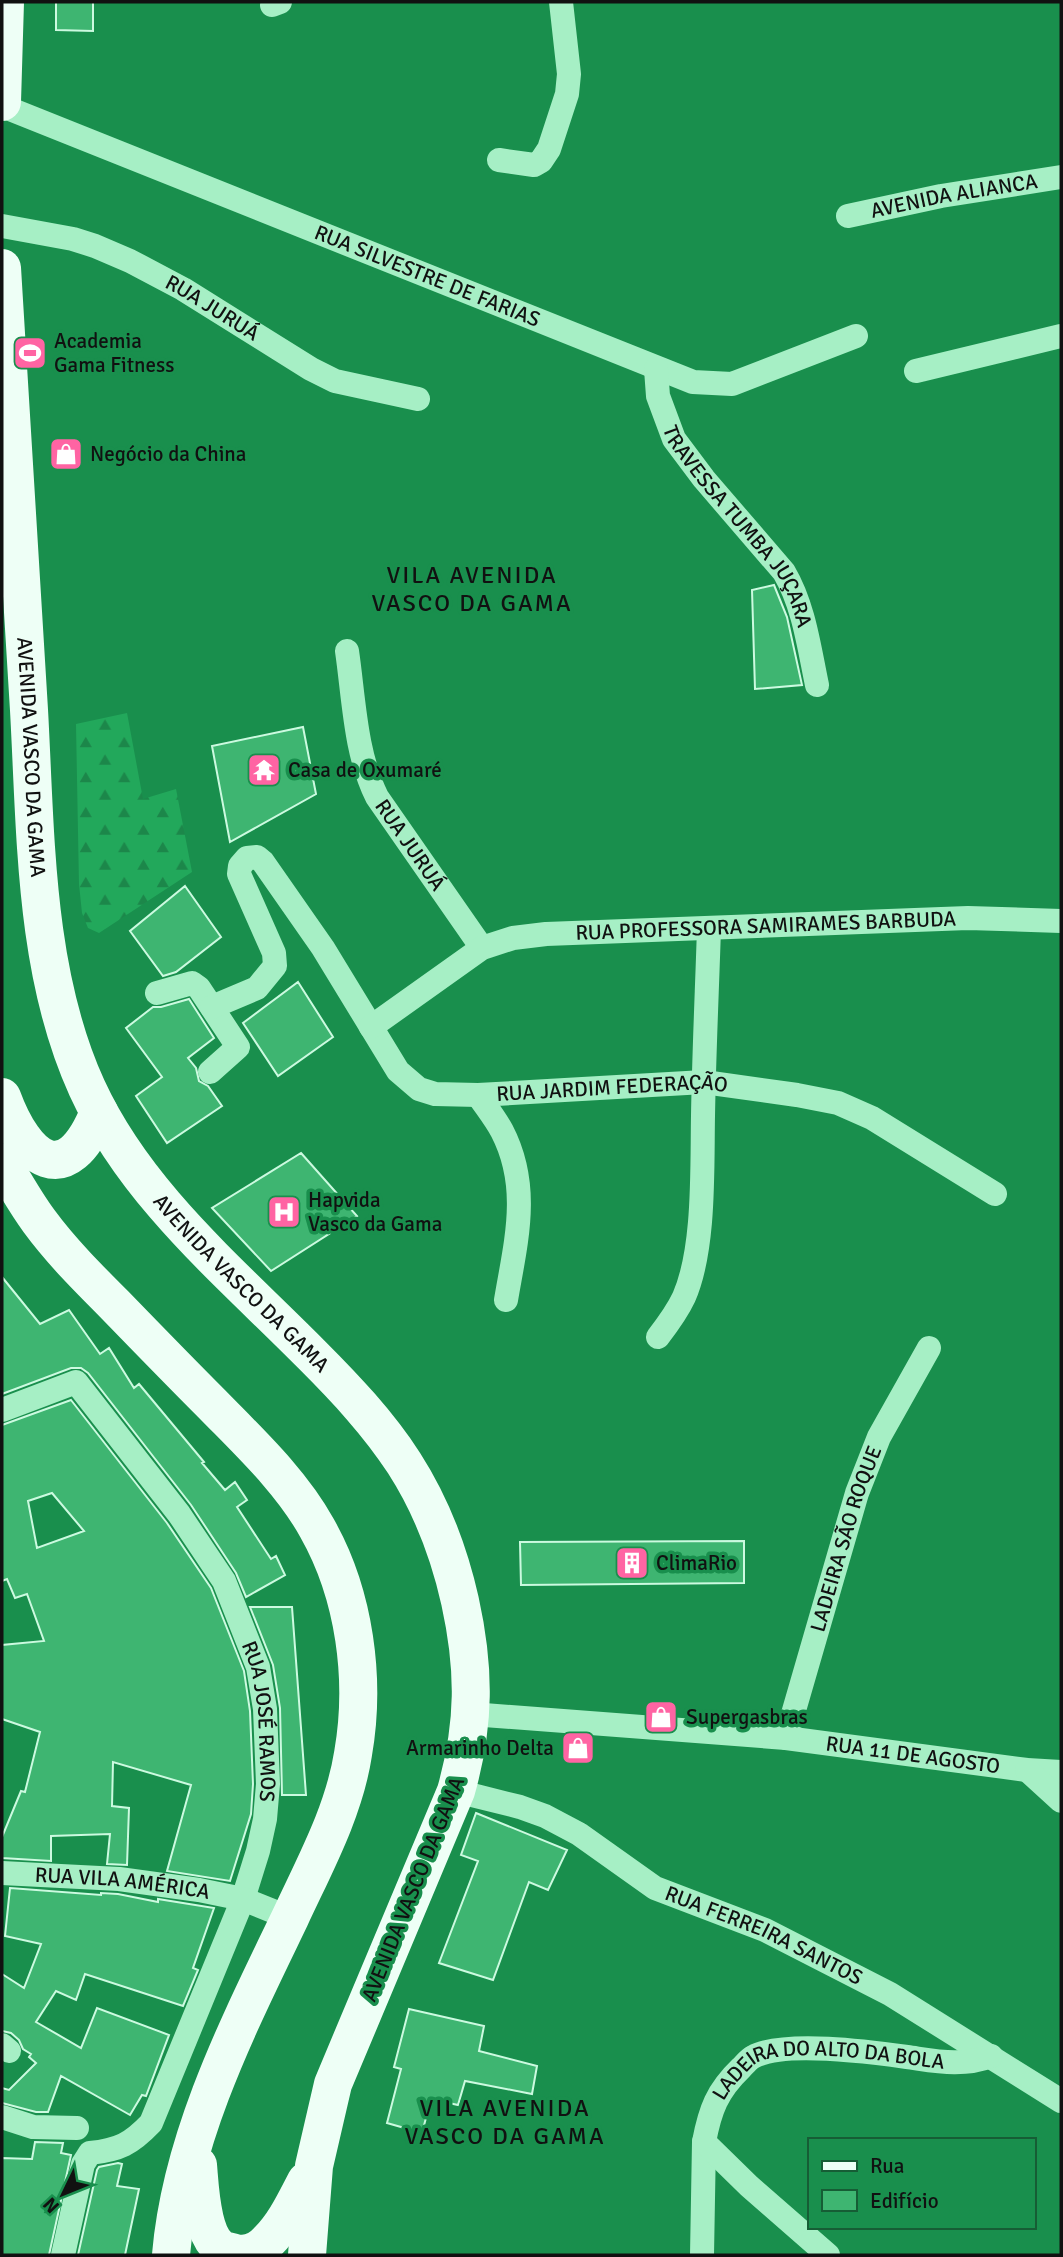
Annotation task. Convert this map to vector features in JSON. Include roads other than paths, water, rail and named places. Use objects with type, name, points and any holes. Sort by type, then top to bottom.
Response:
[{"type":"main road","points":[[2,104],[5,2]]},
{"type":"main road","name":"AVENIDA VASCO DA GAMA","points":[[2,268],[37,854],[48,955],[71,1048],[115,1142],[154,1193],[340,1383],[403,1462],[440,1532],[454,1576],[471,1664],[471,1714],[467,1752],[456,1791],[333,2084],[314,2166],[307,2224],[307,2255]]},
{"type":"main road","points":[[2,1097],[15,1129],[27,1146],[38,1156],[49,1159],[60,1159],[73,1152],[91,1130],[99,1112]]},
{"type":"main road","points":[[2,1162],[39,1221],[71,1260],[255,1448],[289,1489],[317,1528],[336,1567],[349,1612],[359,1708],[353,1757],[342,1799],[325,1843],[215,2083],[181,2194],[171,2255]]},
{"type":"main road","points":[[197,2138],[200,2195],[211,2238],[221,2249],[242,2254],[255,2252],[281,2227],[314,2166]]},
{"type":"street","points":[[499,160],[534,165],[541,161],[549,149],[567,94],[569,74],[561,2]]},
{"type":"street","name":"RUA SILVESTRE DE FARIAS","points":[[2,104],[693,382],[732,384],[856,336]]},
{"type":"street","name":"AVENIDA ALIANCA","points":[[848,216],[941,196],[1061,177]]},
{"type":"street","name":"RUA JURUÁ","points":[[2,226],[73,239],[95,246],[183,289],[288,356],[335,381],[418,399]]},
{"type":"street","points":[[916,371],[1061,336]]},
{"type":"street","name":"TRAVESSA TUMBA JUÇARA","points":[[656,369],[658,397],[674,439],[704,479],[784,572],[792,586],[817,685]]},
{"type":"street","name":"RUA JURUÁ","points":[[347,651],[359,740],[369,781],[377,797],[482,948]]},
{"type":"street","name":"RUA JARDIM FEDERAÇÃO","points":[[212,1007],[257,988],[275,966],[274,953],[239,874],[240,866],[247,858],[254,857],[263,862],[315,937],[398,1071],[419,1089],[435,1094],[478,1095],[704,1082],[838,1103],[903,1135],[995,1194]]},
{"type":"street","name":"RUA PROFESSORA SAMIRAMES BARBUDA","points":[[482,948],[513,938],[546,934],[968,918],[1058,923]]},
{"type":"street","points":[[658,1337],[685,1295],[693,1263],[702,1168],[709,929]]},
{"type":"street","points":[[371,1027],[482,948]]},
{"type":"street","points":[[157,993],[192,983],[199,988],[212,1007],[238,1047],[210,1072]]},
{"type":"street","points":[[478,1095],[502,1132],[519,1186],[520,1208],[506,1300]]},
{"type":"street","name":"LADEIRA SÃO ROQUE","points":[[786,1738],[857,1493],[879,1437],[929,1348]]},
{"type":"street","name":"RUA JOSÉ RAMOS","points":[[2,1410],[75,1382],[179,1514],[224,1581],[258,1667],[266,1722],[268,1784],[265,1819],[243,1899],[150,2123],[136,2139],[113,2151],[90,2153],[83,2164],[63,2255]]},
{"type":"street","name":"RUA 11 DE AGOSTO","points":[[471,1714],[786,1738],[1027,1770],[1061,1772]]},
{"type":"street","points":[[1027,1770],[1061,1801]]},
{"type":"street","name":"RUA FERREIRA SANTOS","points":[[456,1791],[545,1816],[579,1835],[655,1888],[765,1930],[890,1994],[1061,2101]]},
{"type":"street","name":"RUA VILA AMÉRICA","points":[[2,1873],[119,1879],[199,1890],[243,1899],[290,1918]]},
{"type":"street","name":"LADEIRA DO ALTO DA BOLA","points":[[828,2255],[749,2186],[704,2142],[710,2112],[721,2090],[753,2057],[779,2049],[879,2053],[960,2063],[975,2062],[991,2056]]},
{"type":"street","points":[[2,2117],[33,2127],[77,2128]]},
{"type":"street","points":[[702,2255],[704,2142]]},
{"type":"place","name":"Academia Gama Fitness","points":[[30,353]]},
{"type":"place","name":"Negócio da China","points":[[66,454]]},
{"type":"place","name":"Casa de Oxumaré","points":[[264,770]]},
{"type":"place","name":"Hapvida Vasco da Gama","points":[[284,1212]]},
{"type":"place","name":"ClimaRio","points":[[632,1563]]},
{"type":"place","name":"Supergasbras","points":[[661,1717]]},
{"type":"place","name":"Armarinho Delta","points":[[578,1748]]},
{"type":"district","name":"VILA AVENIDA VASCO DA GAMA","points":[[472,589]]},
{"type":"district","name":"VILA AVENIDA VASCO DA GAMA","points":[[505,2122]]}]
